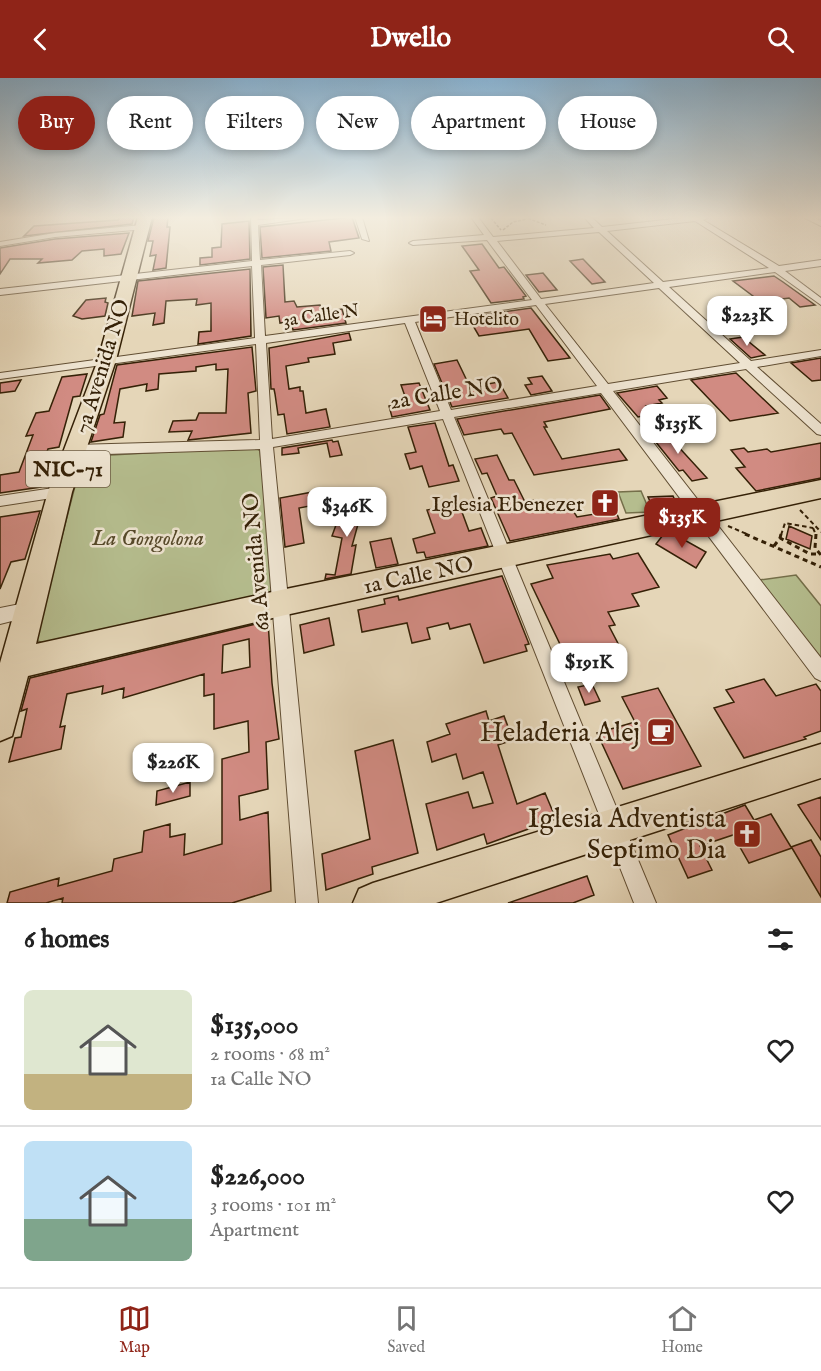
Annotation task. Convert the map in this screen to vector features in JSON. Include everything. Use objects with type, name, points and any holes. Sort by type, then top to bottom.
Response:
[{"type":"highway","name":"7a Avenida NO","points":[[0,724],[60,492],[107,360],[135,256]]},
{"type":"highway","name":"1a Calle NO","points":[[15,664],[281,603],[821,489]]},
{"type":"highway","points":[[374,903],[821,761]]},
{"type":"street","name":"6a Avenida NO","points":[[256,256],[258,341],[266,444],[307,903]]},
{"type":"street","points":[[0,292],[330,256]]},
{"type":"street","points":[[507,256],[539,302],[821,672]]},
{"type":"street","points":[[628,256],[821,431]]},
{"type":"street","points":[[756,256],[821,302]]},
{"type":"street","name":"3a Calle N","points":[[0,376],[821,263]]},
{"type":"street","points":[[409,320],[645,903]]},
{"type":"street","name":"2a Calle NO","points":[[75,450],[266,444],[821,353]]},
{"type":"street","points":[[0,501],[60,492]]},
{"type":"street","points":[[0,615],[30,610]]},
{"type":"path","points":[[787,496],[821,532]]},
{"type":"path","points":[[701,514],[821,567]]},
{"type":"path","points":[[811,522],[817,537],[815,548],[820,555]]},
{"type":"path","points":[[774,546],[780,538],[785,523],[813,528]]},
{"type":"path","points":[[780,538],[810,554],[820,555]]},
{"type":"green space","name":"La Gongolona","points":[[256,447],[260,451],[274,585],[269,596],[46,644],[35,640],[80,467],[93,456]]},
{"type":"green space","points":[[641,491],[650,512],[626,513],[618,492]]},
{"type":"green space","points":[[796,575],[821,606],[821,672],[752,581]]},
{"type":"building","points":[[0,256],[77,256],[72,260],[38,263],[42,259],[10,259],[0,274]]},
{"type":"building","points":[[156,256],[167,256],[166,268],[153,270]]},
{"type":"building","points":[[250,256],[250,259],[200,265],[200,258]]},
{"type":"building","points":[[262,256],[287,256],[262,258]]},
{"type":"building","points":[[469,256],[490,256],[499,268],[504,267],[526,296],[523,297],[524,299],[491,303],[470,271],[479,270]]},
{"type":"building","points":[[583,259],[605,282],[592,284],[570,261]]},
{"type":"building","points":[[283,265],[285,302],[294,301],[297,307],[320,305],[322,312],[342,309],[346,323],[293,330],[291,321],[280,323],[279,316],[266,318],[263,267]]},
{"type":"building","points":[[250,269],[251,336],[198,344],[199,332],[211,331],[211,303],[196,305],[197,299],[166,301],[164,323],[153,325],[155,313],[132,316],[138,281]]},
{"type":"building","points":[[543,273],[557,290],[539,292],[526,275]]},
{"type":"building","points":[[774,276],[815,305],[800,307],[789,298],[761,302],[733,281]]},
{"type":"building","points":[[106,298],[105,302],[108,303],[105,316],[82,319],[73,316],[86,300]]},
{"type":"building","points":[[531,308],[570,358],[548,361],[529,329],[479,336],[468,317]]},
{"type":"building","points":[[349,333],[351,340],[333,343],[335,354],[308,358],[309,362],[286,366],[289,389],[300,387],[300,391],[303,391],[306,413],[326,409],[330,427],[287,434],[284,414],[278,415],[274,389],[271,389],[269,348]]},
{"type":"building","points":[[743,337],[765,355],[751,358],[730,339]]},
{"type":"building","points":[[252,347],[256,391],[248,393],[251,433],[188,440],[192,431],[169,432],[173,421],[196,420],[199,413],[226,413],[228,369],[216,370],[216,364],[196,367],[196,371],[159,374],[158,389],[146,391],[147,384],[120,389],[114,423],[125,422],[123,437],[91,442],[100,415],[104,414],[117,365]]},
{"type":"building","points":[[821,358],[821,380],[812,381],[791,363]]},
{"type":"building","points":[[457,360],[470,387],[499,382],[508,398],[452,407],[434,364]]},
{"type":"building","points":[[736,373],[778,413],[730,421],[691,380]]},
{"type":"building","points":[[87,374],[80,396],[73,397],[59,447],[48,449],[39,473],[46,472],[41,487],[0,493],[0,475],[19,472],[33,435],[26,436],[36,413],[49,411],[62,377]]},
{"type":"building","points":[[542,376],[552,391],[531,395],[525,385],[532,384],[528,378]]},
{"type":"building","points":[[21,380],[15,391],[0,393],[0,383]]},
{"type":"building","points":[[419,383],[430,410],[392,417],[389,406],[407,402],[401,385]]},
{"type":"building","points":[[657,386],[667,398],[659,400],[662,403],[646,406],[653,414],[638,417],[617,393]]},
{"type":"building","points":[[600,395],[610,409],[544,422],[547,427],[544,427],[562,459],[619,449],[627,460],[534,475],[512,433],[504,434],[501,429],[464,435],[457,419]]},
{"type":"building","points":[[435,423],[449,466],[453,465],[459,481],[429,487],[422,466],[410,469],[405,454],[416,452],[408,427]]},
{"type":"building","points":[[669,430],[678,441],[674,442],[707,478],[692,481],[683,470],[679,471],[651,436]]},
{"type":"building","points":[[332,440],[333,442],[338,441],[342,455],[330,457],[327,443],[298,448],[299,453],[282,455],[282,448]]},
{"type":"building","points":[[821,443],[821,478],[756,491],[736,468],[745,467],[731,450],[744,448],[748,452],[767,449],[771,452]]},
{"type":"building","points":[[497,455],[509,480],[514,480],[525,502],[533,500],[537,507],[567,501],[577,517],[601,513],[594,493],[598,491],[601,495],[609,495],[619,519],[510,541],[491,498],[497,496],[487,473],[482,474],[475,459]]},
{"type":"building","points":[[318,491],[320,504],[299,508],[304,543],[285,547],[280,498]]},
{"type":"building","points":[[673,496],[678,507],[655,512],[648,497]]},
{"type":"building","points":[[344,503],[363,506],[352,546],[356,545],[351,574],[325,579],[326,574],[335,575],[342,538],[332,536]]},
{"type":"building","points":[[459,504],[469,531],[481,528],[488,546],[426,558],[424,552],[417,553],[413,539],[435,533],[427,510]]},
{"type":"building","points":[[40,511],[25,559],[11,562],[0,589],[0,517]]},
{"type":"building","points":[[789,526],[812,536],[810,549],[786,539]]},
{"type":"building","points":[[672,533],[706,552],[696,568],[656,544],[663,535]]},
{"type":"building","points":[[391,538],[398,564],[376,568],[370,542]]},
{"type":"building","points":[[638,553],[659,587],[632,594],[639,606],[608,612],[615,625],[609,626],[623,653],[599,659],[608,675],[586,682],[578,665],[571,667],[531,584],[553,578],[547,565],[610,554],[613,559]]},
{"type":"building","points":[[502,576],[529,644],[525,645],[527,651],[484,663],[470,624],[450,629],[448,623],[427,628],[430,639],[412,643],[407,623],[362,632],[358,610],[385,604],[384,599],[398,596],[399,600]]},
{"type":"building","points":[[329,618],[334,645],[304,653],[300,625]]},
{"type":"building","points":[[268,621],[279,739],[266,742],[268,789],[239,796],[240,820],[268,812],[271,891],[232,903],[62,903],[63,898],[46,903],[7,903],[10,892],[59,878],[58,886],[112,871],[114,859],[142,852],[144,831],[170,824],[170,837],[185,834],[184,855],[222,844],[222,759],[249,752],[248,721],[214,729],[214,694],[204,696],[204,674],[123,698],[124,688],[102,694],[103,686],[67,694],[60,727],[65,726],[61,749],[9,762],[15,738],[21,737],[27,709],[21,711],[30,678]],"holes":[[[249,639],[250,667],[222,673],[223,645]]]},
{"type":"building","points":[[764,679],[776,696],[816,684],[821,691],[821,731],[804,737],[806,739],[744,758],[714,708],[734,702],[726,690]]},
{"type":"building","points":[[592,684],[600,701],[585,705],[578,687]]},
{"type":"building","points":[[658,688],[701,766],[623,789],[597,733],[635,722],[622,697]]},
{"type":"building","points":[[486,711],[489,721],[504,716],[513,740],[498,745],[517,804],[545,793],[556,819],[487,844],[484,834],[437,850],[426,804],[468,792],[473,808],[493,803],[483,772],[463,779],[456,754],[432,762],[427,742],[450,734],[446,724]]},
{"type":"building","points":[[393,740],[418,853],[372,867],[373,874],[326,890],[322,854],[370,839],[355,751]]},
{"type":"building","points":[[190,782],[190,796],[156,805],[157,791]]},
{"type":"building","points":[[821,797],[821,840],[798,805]]},
{"type":"building","points":[[745,805],[754,820],[771,814],[791,847],[811,840],[821,857],[821,897],[792,848],[749,863],[733,835],[700,846],[712,870],[688,878],[668,835]]},
{"type":"building","points":[[587,876],[594,895],[573,903],[508,903]]},
{"type":"place","name":"Hotelito","points":[[433,319]]},
{"type":"place","name":"Iglesia Ebenezer","points":[[605,503]]},
{"type":"place","name":"Heladeria Alej","points":[[661,732]]},
{"type":"place","name":"Iglesia Adventista Septimo Dia","points":[[747,834]]}]
